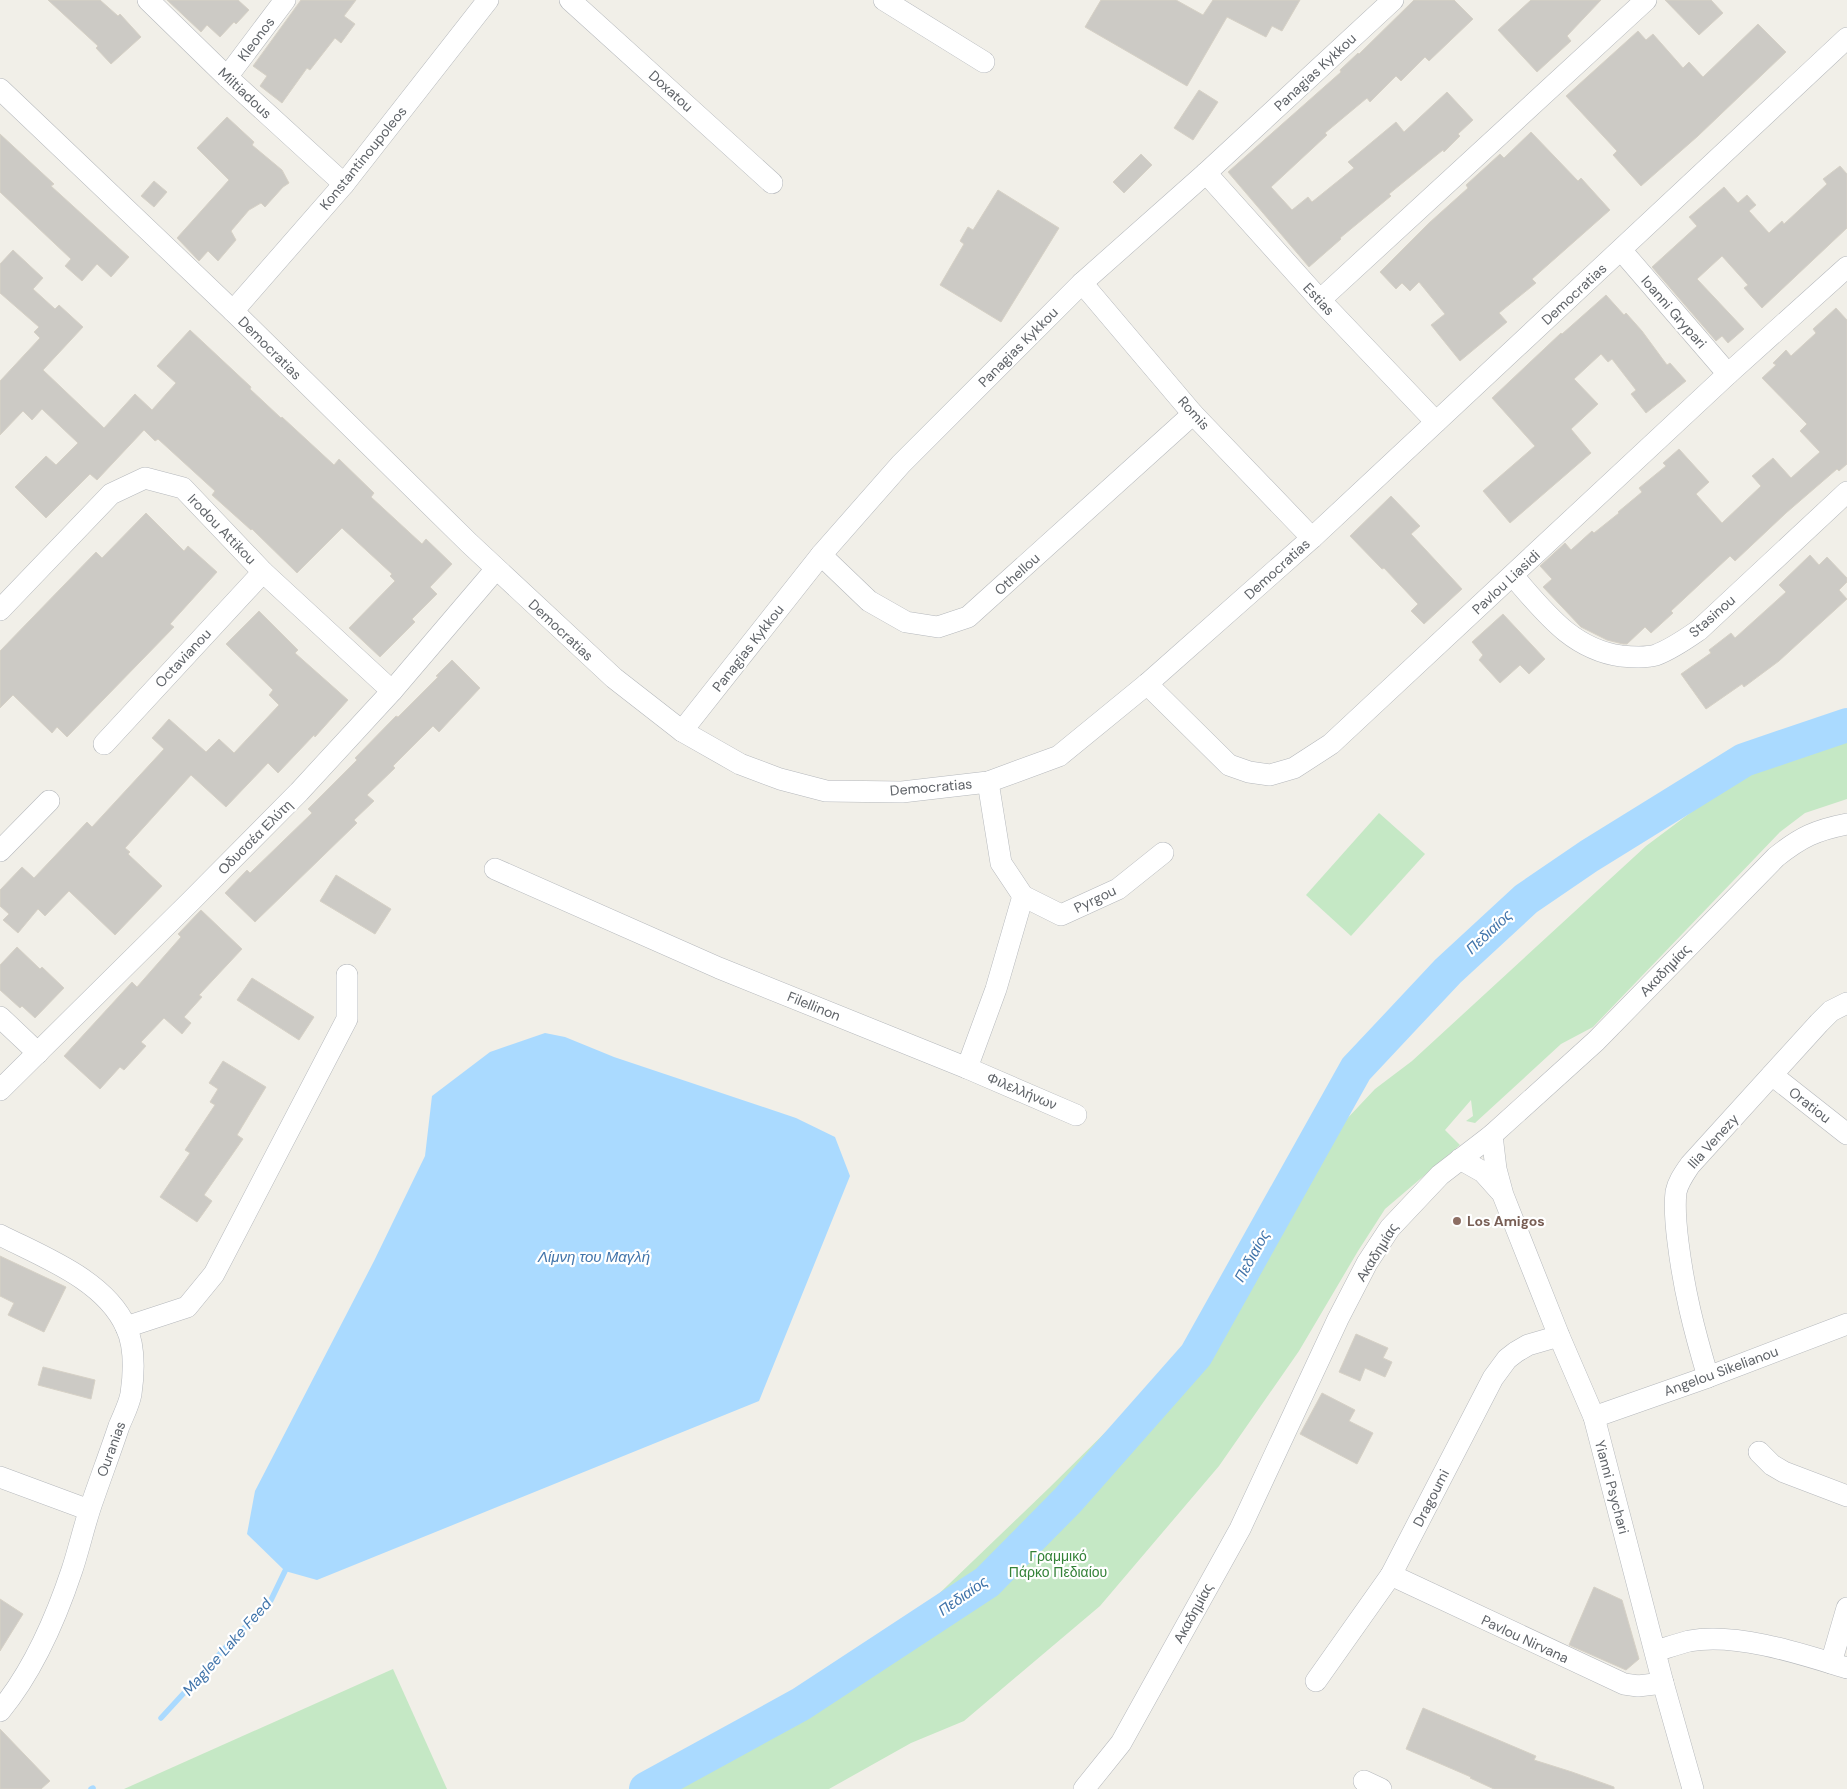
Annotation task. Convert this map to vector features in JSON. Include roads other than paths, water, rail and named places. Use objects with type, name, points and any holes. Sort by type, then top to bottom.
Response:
[{"type":"street","name":"Miltiadous","points":[[148,0],[227,77],[344,184]]},
{"type":"street","name":"Kleonos","points":[[227,77],[285,0]]},
{"type":"street","name":"Konstantinoupoleos","points":[[233,311],[344,184],[488,0]]},
{"type":"street","name":"Doxatou","points":[[570,0],[772,183]]},
{"type":"street","points":[[884,0],[984,62]]},
{"type":"street","name":"Panagias Kykkou","points":[[682,731],[821,555],[901,464],[1082,283],[1206,174],[1393,0]]},
{"type":"street","points":[[1320,300],[1646,0]]},
{"type":"street","name":"Democratias","points":[[0,89],[233,311],[496,570],[614,678],[682,731],[740,764],[780,779],[826,791],[902,792],[988,782],[1060,756],[1148,684],[1312,538],[1847,38]]},
{"type":"street","name":"Estias","points":[[1206,174],[1320,300],[1436,422]]},
{"type":"street","name":"Ioanni Grypari","points":[[1620,250],[1728,374]]},
{"type":"street","name":"Pavlou Liasidi","points":[[1148,684],[1229,765],[1249,772],[1270,775],[1294,768],[1331,744],[1728,374],[1847,267]]},
{"type":"street","name":"Romis","points":[[1082,283],[1193,414],[1312,538]]},
{"type":"street","name":"Othellou","points":[[821,555],[869,601],[906,622],[938,626],[968,617],[1193,414]]},
{"type":"street","name":"Irodou Attikou","points":[[0,610],[111,494],[145,478],[183,488],[263,572],[392,691]]},
{"type":"street","name":"Stasinou","points":[[1513,576],[1559,627],[1580,642],[1605,654],[1630,657],[1654,655],[1676,645],[1700,630],[1847,492]]},
{"type":"street","name":"Οδυσσέα Ελύτη","points":[[0,1090],[299,792],[392,691],[496,570]]},
{"type":"street","name":"Octavianou","points":[[104,744],[263,572]]},
{"type":"street","name":"Pyrgou","points":[[988,782],[1001,864],[1023,896],[1062,915],[1118,889],[1163,853]]},
{"type":"street","points":[[0,850],[49,801]]},
{"type":"street","name":"Ακαδημίας","points":[[1084,1789],[1121,1743],[1240,1529],[1338,1319],[1367,1263],[1390,1228],[1440,1175],[1492,1134],[1596,1041],[1776,857],[1794,842],[1814,832],[1847,824]]},
{"type":"street","name":"Filellinon","points":[[495,869],[719,968],[967,1068]]},
{"type":"street","points":[[967,1068],[996,989],[1023,896]]},
{"type":"street","points":[[126,1327],[187,1307],[214,1274],[347,1019],[347,975]]},
{"type":"street","name":"Ilia Venezy","points":[[1708,1377],[1692,1323],[1683,1282],[1675,1204],[1676,1190],[1681,1178],[1690,1165],[1819,1023],[1831,1011],[1847,1003]]},
{"type":"street","points":[[0,1017],[38,1053]]},
{"type":"street","name":"Φιλελλήνων","points":[[967,1068],[1076,1115]]},
{"type":"street","name":"Oratiou","points":[[1772,1075],[1847,1134]]},
{"type":"street","name":"Yianni Psychari","points":[[1492,1134],[1496,1169],[1503,1195],[1559,1336],[1594,1417],[1663,1683],[1693,1789]]},
{"type":"street","name":"Yianni Psychari","points":[[1460,1159],[1483,1172],[1503,1195]]},
{"type":"street","name":"Ouranias","points":[[0,1235],[87,1281],[113,1306],[126,1327],[132,1349],[130,1395],[89,1510],[72,1570],[50,1630],[12,1696],[0,1710]]},
{"type":"street","name":"Angelou Sikelianou","points":[[1594,1417],[1708,1377],[1847,1324]]},
{"type":"street","name":"Dragoumi","points":[[1316,1681],[1391,1575],[1498,1372],[1507,1359],[1528,1345],[1559,1336]]},
{"type":"street","points":[[1759,1452],[1772,1465],[1784,1472],[1847,1496]]},
{"type":"street","points":[[0,1477],[89,1510]]},
{"type":"street","name":"Pavlou Nirvana","points":[[1391,1575],[1624,1684],[1638,1686],[1663,1683]]},
{"type":"street","points":[[1656,1651],[1689,1641],[1735,1641],[1769,1646],[1839,1666],[1847,1608]]},
{"type":"water","name":"Λίμνη του Μαγλή","points":[[545,1033],[565,1037],[614,1057],[796,1118],[835,1137],[850,1176],[759,1401],[317,1580],[285,1571],[247,1534],[255,1491],[374,1261],[425,1156],[432,1096],[490,1052]]},
{"type":"waterway","name":"Πεδιαίος","points":[[646,1789],[801,1704],[987,1582],[1068,1500],[1196,1355],[1356,1069],[1448,971],[1526,899],[1589,856],[1744,760],[1847,725]]},
{"type":"waterway","name":"Maglee Lake Feed","points":[[161,1718],[271,1600],[285,1571]]},
{"type":"place","name":"Los Amigos","points":[[1457,1221]]},
{"type":"park label","name":"Γραμμικό Πάρκο Πεδιαίου","points":[[1058,1564]]}]
